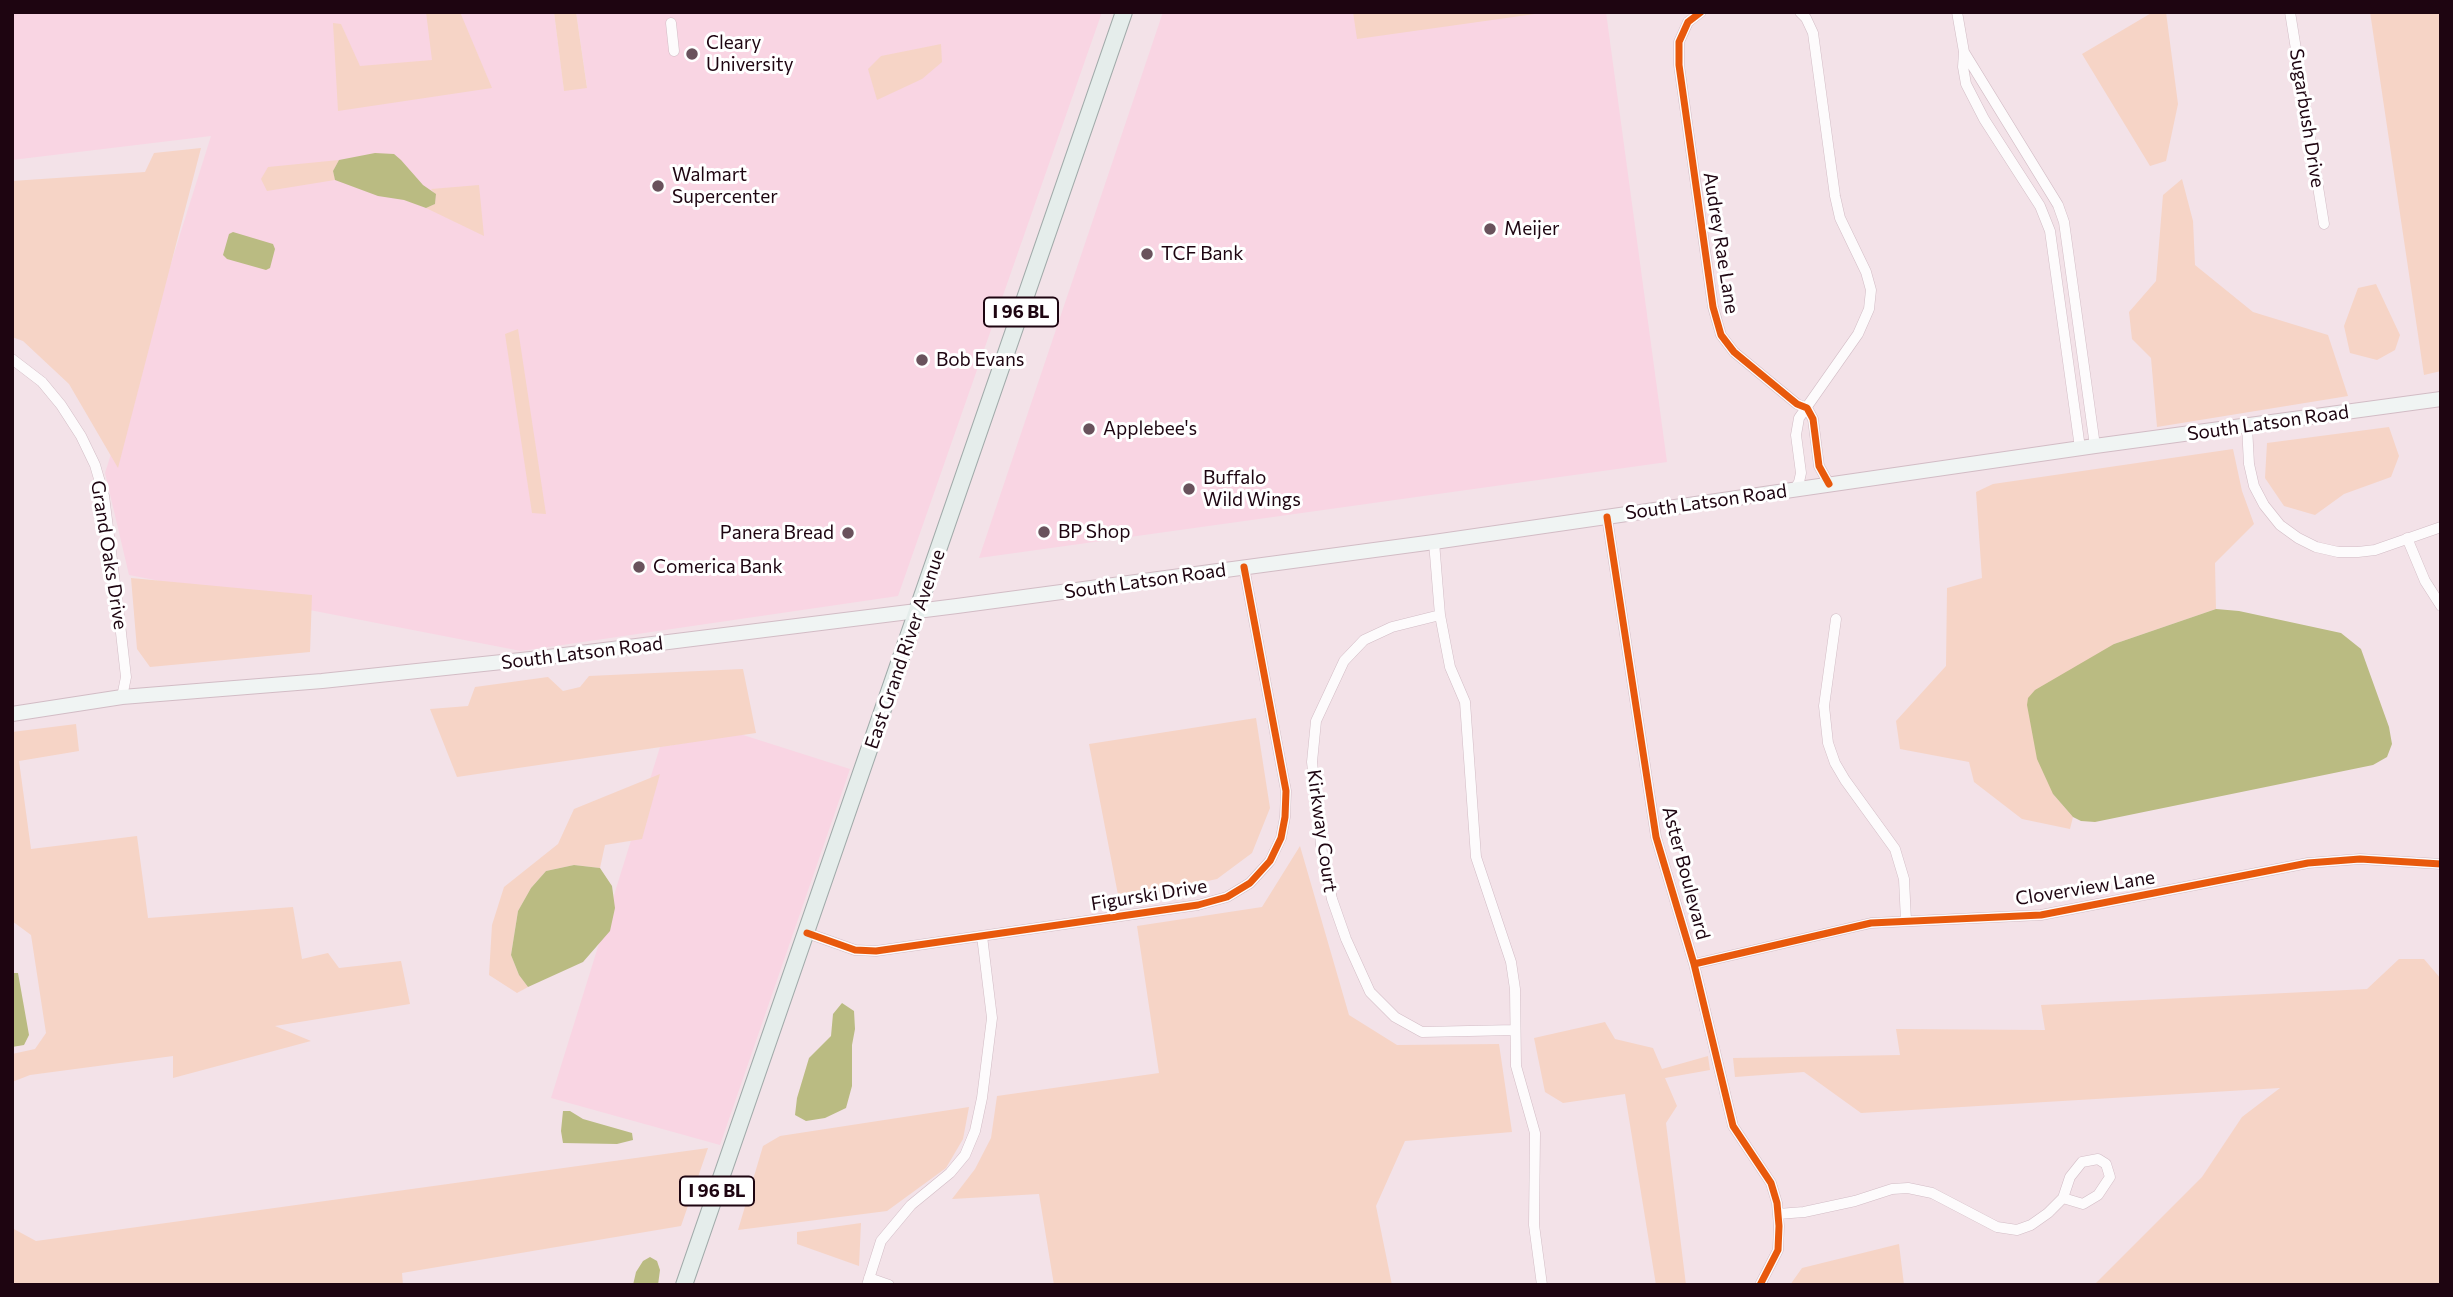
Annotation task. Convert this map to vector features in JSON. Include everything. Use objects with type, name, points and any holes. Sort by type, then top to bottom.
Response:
[{"type":"main road","name":"East Grand River Avenue","points":[[684,1285],[1124,12]]},
{"type":"main road","name":"South Latson Road","points":[[12,714],[122,696],[296,683],[540,658],[918,611],[1434,542],[2088,447],[2441,399]]},
{"type":"street","name":"Audrey Rae Lane","points":[[1700,12],[1688,22],[1679,42],[1679,65],[1713,307],[1721,335],[1734,352],[1797,404],[1807,408]]},
{"type":"street","points":[[1795,489],[1801,473],[1796,435],[1799,418],[1858,334],[1869,309],[1871,290],[1866,272],[1840,218],[1813,33],[1800,12]]},
{"type":"street","points":[[1957,12],[1966,85],[2045,217],[2050,231],[2069,368],[2088,447]]},
{"type":"street","name":"Sugarbush Drive","points":[[2290,12],[2324,224]]},
{"type":"street","points":[[671,23],[674,51]]},
{"type":"street","points":[[1964,52],[2058,205],[2064,222],[2084,366],[2088,447]]},
{"type":"street","points":[[2008,154],[2021,144]]},
{"type":"street","points":[[2057,280],[2072,278]]},
{"type":"street","name":"Grand Oaks Drive","points":[[12,359],[42,382],[61,405],[81,436],[95,466],[104,496],[120,624],[126,677],[122,696]]},
{"type":"street","points":[[2069,368],[2084,366]]},
{"type":"street","points":[[1807,408],[1813,419],[1819,467],[1829,484]]},
{"type":"street","points":[[2247,426],[2249,464],[2254,486],[2264,505],[2280,525],[2298,538],[2316,547],[2358,552],[2375,550],[2441,527]]},
{"type":"street","name":"Aster Boulevard","points":[[1607,517],[1656,837],[1694,964],[1733,1126],[1770,1183],[1778,1214],[1778,1250],[1759,1285]]},
{"type":"street","points":[[2407,538],[2425,580],[2441,607]]},
{"type":"street","points":[[1434,542],[1440,615],[1450,667],[1465,702],[1476,857],[1511,962],[1517,1007],[1516,1066],[1535,1133],[1534,1225],[1542,1285]]},
{"type":"street","name":"Figurski Drive","points":[[807,933],[855,950],[876,951],[1198,905],[1227,897],[1250,883],[1270,861],[1281,838],[1286,791],[1244,567]]},
{"type":"street","name":"Kirkway Court","points":[[1440,615],[1392,627],[1364,640],[1344,661],[1316,721],[1312,762],[1322,853],[1332,899],[1346,939],[1370,992],[1395,1017],[1422,1032],[1515,1030]]},
{"type":"street","points":[[1836,619],[1824,706],[1828,743],[1839,772],[1895,849],[1904,879],[1906,921]]},
{"type":"street","name":"Cloverview Lane","points":[[1694,964],[1859,925],[2040,915],[2283,868],[2341,860],[2403,860],[2441,864]]},
{"type":"street","points":[[889,1285],[868,1281],[881,1241],[911,1205],[950,1173],[965,1155],[975,1131],[992,1018],[982,936]]},
{"type":"street","points":[[1778,1214],[1804,1212],[1855,1201],[1892,1189],[1908,1188],[1932,1193],[1997,1227],[2017,1230],[2031,1225],[2063,1198],[2070,1177],[2082,1162],[2098,1159],[2106,1164],[2110,1177],[2098,1195],[2083,1204],[2063,1198]]},
{"type":"shaded area","points":[[12,12],[554,12],[564,90],[587,87],[576,12],[1102,12],[898,596],[521,651],[129,575],[105,473],[211,136],[12,160]]},
{"type":"shaded area","points":[[426,12],[460,12],[492,88],[338,111],[333,23],[341,24],[360,66],[432,60]]},
{"type":"shaded area","points":[[554,12],[576,12],[587,88],[564,91]]},
{"type":"shaded area","points":[[1163,12],[1606,12],[1667,462],[979,558]]},
{"type":"shaded area","points":[[1353,12],[1549,12],[1357,39]]},
{"type":"shaded area","points":[[2153,12],[2166,12],[2178,104],[2166,161],[2150,166],[2082,54]]},
{"type":"shaded area","points":[[2370,12],[2441,12],[2441,371],[2424,375]]},
{"type":"shaded area","points":[[941,44],[942,62],[922,79],[877,100],[868,69],[881,56]]},
{"type":"shaded area","points":[[201,148],[118,468],[69,384],[23,341],[12,337],[12,181],[145,172],[154,153]]},
{"type":"shaded area","points":[[375,153],[394,154],[423,185],[436,194],[435,204],[426,208],[404,200],[378,196],[335,180],[333,171],[339,160]]},
{"type":"shaded area","points":[[339,160],[333,171],[335,180],[267,191],[261,179],[268,167]]},
{"type":"shaded area","points":[[2182,179],[2193,221],[2195,265],[2253,312],[2328,335],[2348,396],[2157,427],[2151,358],[2132,339],[2129,312],[2156,281],[2163,195]]},
{"type":"shaded area","points":[[479,185],[484,236],[426,208],[435,204],[436,195],[431,189]]},
{"type":"shaded area","points":[[233,232],[273,244],[275,249],[270,268],[266,270],[227,259],[223,255],[229,234]]},
{"type":"shaded area","points":[[2376,284],[2400,335],[2395,350],[2377,360],[2350,353],[2344,326],[2358,288]]},
{"type":"shaded area","points":[[518,329],[546,514],[532,513],[505,334]]},
{"type":"shaded area","points":[[2389,427],[2399,456],[2391,477],[2344,494],[2315,515],[2284,506],[2265,478],[2267,443]]},
{"type":"shaded area","points":[[2233,449],[2242,491],[2254,524],[2215,563],[2216,609],[2114,644],[2053,794],[2073,817],[2070,829],[2022,819],[1974,782],[1969,762],[1900,749],[1896,721],[1946,666],[1947,588],[1982,578],[1976,492],[1993,484]]},
{"type":"shaded area","points":[[131,578],[312,595],[310,652],[150,667],[137,649]]},
{"type":"shaded area","points":[[2216,609],[2239,611],[2341,633],[2361,649],[2389,727],[2392,744],[2387,757],[2373,765],[2095,822],[2081,821],[2073,817],[2053,794],[2037,759],[2028,698],[2035,690],[2114,644]]},
{"type":"shaded area","points":[[743,669],[756,733],[457,777],[430,709],[468,706],[475,687],[548,677],[563,691],[580,687],[589,676]]},
{"type":"shaded area","points":[[1256,718],[1270,808],[1252,853],[1217,879],[1119,900],[1089,744]]},
{"type":"shaded area","points":[[76,724],[79,751],[19,761],[31,849],[137,836],[148,918],[293,907],[302,959],[328,953],[339,968],[401,961],[410,1004],[275,1026],[311,1041],[173,1078],[173,1056],[30,1075],[12,1082],[12,1054],[35,1049],[46,1033],[31,935],[12,921],[12,732]]},
{"type":"shaded area","points":[[740,734],[850,769],[720,1145],[551,1098],[660,747]]},
{"type":"shaded area","points":[[660,774],[642,839],[605,845],[600,868],[574,865],[546,871],[531,888],[518,911],[511,955],[519,975],[528,987],[517,993],[489,975],[492,925],[504,887],[558,844],[574,809]]},
{"type":"shaded area","points":[[1300,846],[1349,1015],[1397,1045],[1499,1044],[1512,1132],[1405,1141],[1376,1206],[1392,1285],[1054,1285],[1039,1194],[952,1199],[975,1169],[991,1138],[997,1096],[1159,1073],[1137,926],[1262,907]]},
{"type":"shaded area","points":[[574,865],[600,868],[612,886],[615,908],[610,931],[583,962],[528,987],[519,975],[511,955],[518,911],[531,888],[546,871]]},
{"type":"shaded area","points":[[2399,959],[2424,959],[2441,979],[2441,1285],[2094,1285],[2202,1177],[2242,1117],[2280,1088],[1861,1113],[1804,1072],[1735,1077],[1733,1058],[1900,1055],[1896,1029],[2045,1030],[2041,1005],[2367,989]]},
{"type":"shaded area","points":[[12,973],[18,973],[29,1035],[24,1045],[12,1047]]},
{"type":"shaded area","points":[[842,1003],[854,1011],[855,1029],[852,1045],[852,1086],[846,1108],[825,1118],[806,1121],[795,1115],[797,1098],[809,1058],[831,1036],[833,1014]]},
{"type":"shaded area","points":[[1605,1022],[1615,1039],[1653,1048],[1662,1069],[1708,1056],[1710,1070],[1665,1078],[1677,1106],[1666,1123],[1686,1285],[1656,1285],[1625,1094],[1563,1103],[1545,1092],[1534,1038]]},
{"type":"shaded area","points":[[969,1107],[963,1139],[946,1168],[887,1211],[738,1230],[763,1146],[780,1136]]},
{"type":"shaded area","points":[[563,1111],[570,1111],[583,1119],[632,1133],[633,1140],[617,1144],[563,1143]]},
{"type":"shaded area","points":[[708,1148],[681,1226],[402,1273],[403,1285],[12,1285],[12,1228],[36,1241]]},
{"type":"shaded area","points":[[861,1223],[859,1266],[797,1244],[797,1232]]},
{"type":"shaded area","points":[[1899,1244],[1904,1285],[1790,1285],[1802,1268]]},
{"type":"shaded area","points":[[650,1257],[657,1261],[660,1270],[658,1285],[633,1285],[636,1272],[643,1261]]},
{"type":"cycle path","points":[[1701,12],[1688,22],[1679,42],[1679,65],[1713,307],[1721,335],[1734,352],[1797,404],[1807,408],[1813,419],[1819,466],[1829,484]]},
{"type":"cycle path","points":[[1607,517],[1656,837],[1694,964],[1733,1126],[1771,1183],[1777,1203],[1778,1250],[1760,1285]]},
{"type":"cycle path","points":[[807,933],[855,950],[876,951],[1198,905],[1227,897],[1250,883],[1270,861],[1281,838],[1286,791],[1244,567]]},
{"type":"cycle path","points":[[1694,964],[1871,923],[2041,915],[2308,863],[2360,859],[2441,864]]},
{"type":"place","name":"Cleary University","points":[[692,54]]},
{"type":"place","name":"Walmart Supercenter","points":[[658,186]]},
{"type":"place","name":"Meijer","points":[[1490,229]]},
{"type":"place","name":"TCF Bank","points":[[1147,254]]},
{"type":"place","name":"Bob Evans","points":[[922,360]]},
{"type":"place","name":"Applebee's","points":[[1089,429]]},
{"type":"place","name":"Buffalo Wild Wings","points":[[1189,489]]},
{"type":"place","name":"BP Shop","points":[[1044,532]]},
{"type":"place","name":"Panera Bread","points":[[848,533]]},
{"type":"place","name":"Comerica Bank","points":[[639,567]]}]
